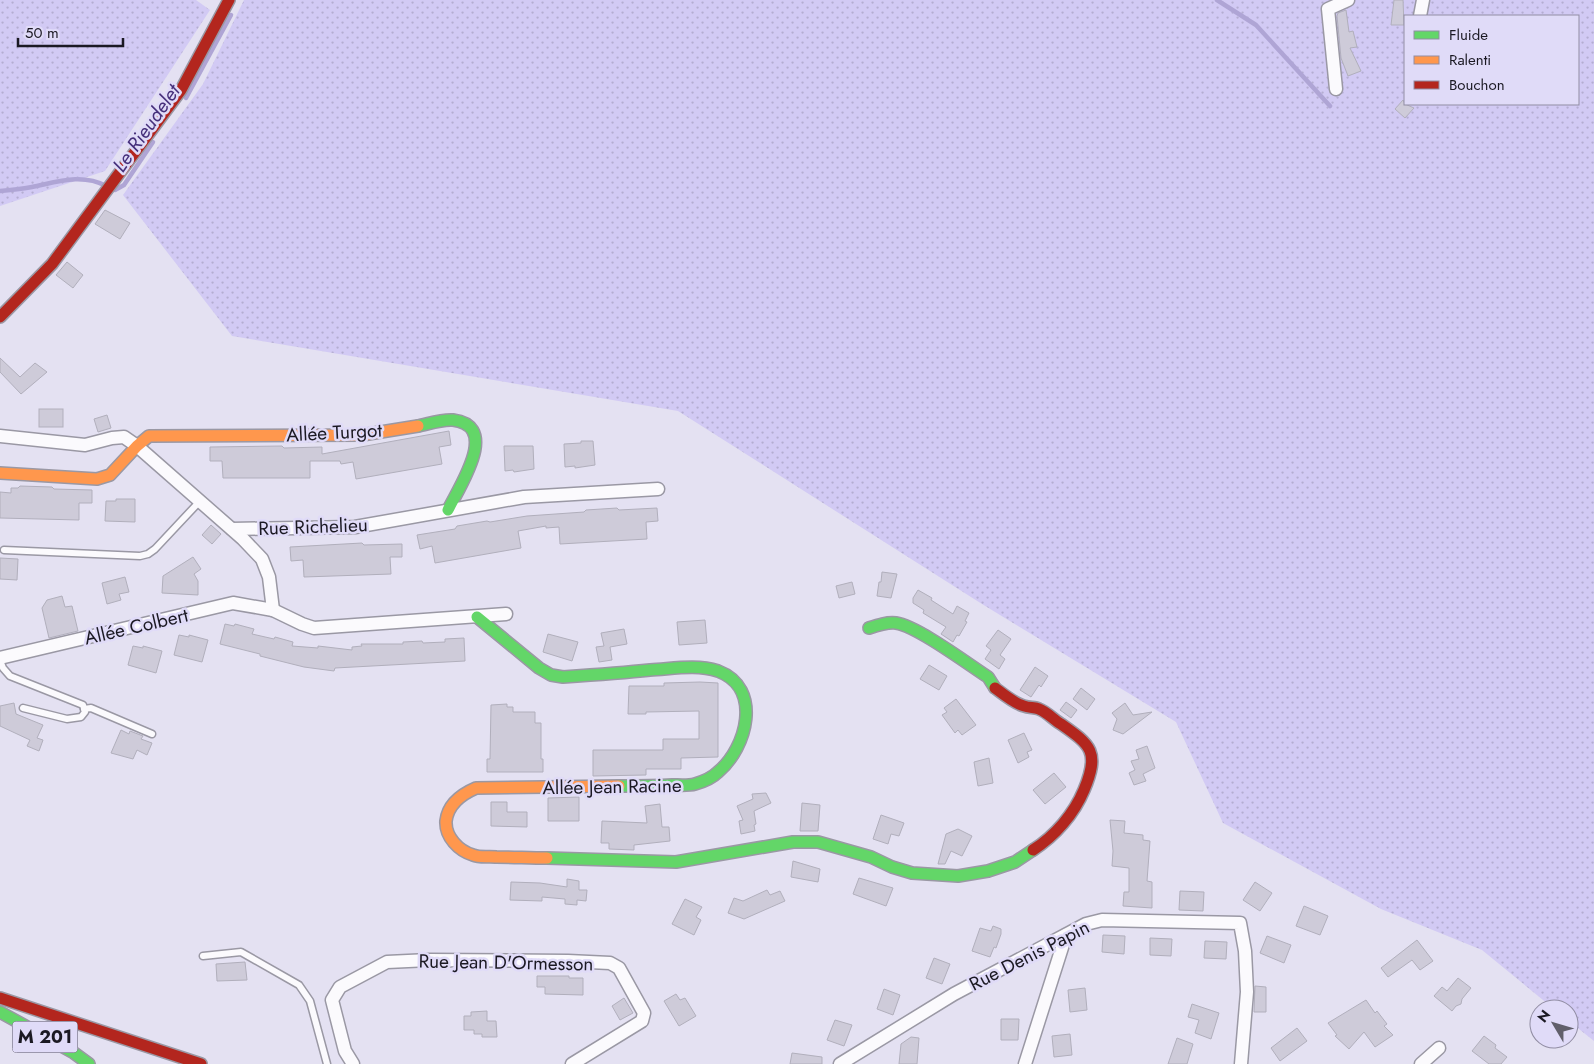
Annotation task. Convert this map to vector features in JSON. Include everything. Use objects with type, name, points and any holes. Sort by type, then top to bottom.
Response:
[{"type":"main road","points":[[0,317],[52,264],[181,90],[229,0]]},
{"type":"main road","name":"Allée Turgot","points":[[137,446],[149,436],[362,435],[451,420],[462,420],[474,430],[477,436],[477,443],[465,479],[448,510]]},
{"type":"main road","points":[[0,474],[104,478],[110,475],[137,446]]},
{"type":"main road","name":"Allée Jean Racine","points":[[477,616],[551,675],[564,677],[695,666],[712,669],[728,677],[740,690],[746,702],[747,718],[744,733],[736,751],[720,772],[693,785],[476,788],[464,792],[450,808],[447,828],[450,838],[456,846],[474,856],[676,862],[793,842],[818,842],[871,857],[892,867],[912,873],[958,876],[988,871],[1014,862],[1045,842],[1064,822],[1080,800],[1090,776],[1092,760],[1088,745],[1081,738],[1038,709],[1022,706],[1015,702],[996,689],[988,677],[913,629],[897,623],[886,623],[869,628]]},
{"type":"main road","points":[[0,998],[201,1064]]},
{"type":"main road","name":"M 201","points":[[0,1012],[74,1053],[89,1064]]},
{"type":"street","points":[[1336,89],[1328,10],[1348,0]]},
{"type":"street","points":[[1420,15],[1423,0]]},
{"type":"street","name":"Rue Richelieu","points":[[0,436],[85,445],[112,438],[124,438],[137,446],[232,529],[354,527],[524,497],[658,489]]},
{"type":"street","points":[[232,529],[262,559],[269,577],[273,610]]},
{"type":"street","name":"Allée Colbert","points":[[0,659],[232,604],[273,610],[314,628],[506,614]]},
{"type":"street","name":"Rue Denis Papin","points":[[840,1064],[954,994],[1086,924],[1102,920],[1240,923],[1246,951],[1247,992],[1241,1064]]},
{"type":"street","points":[[1025,1064],[1066,935]]},
{"type":"street","name":"Rue Jean D'Ormesson","points":[[353,1064],[345,1051],[332,1000],[340,988],[387,962],[429,960],[610,963],[619,968],[644,1013],[642,1021],[572,1064]]},
{"type":"street","points":[[1420,1064],[1439,1048]]},
{"type":"lane","points":[[4,550],[140,556],[148,554],[156,549],[200,501]]},
{"type":"lane","points":[[0,659],[3,668],[10,676],[83,705],[85,712],[81,717],[66,719],[23,708]]},
{"type":"lane","points":[[84,709],[91,708],[152,734]]},
{"type":"lane","points":[[203,956],[240,952],[298,985],[310,1001],[327,1064]]},
{"type":"shaded area","points":[[0,0],[196,0],[210,10],[105,171],[0,206]]},
{"type":"shaded area","points":[[244,0],[1594,0],[1594,1041],[1579,1029],[1579,999],[1542,999],[1482,950],[1381,909],[1223,823],[1176,722],[982,604],[678,411],[232,336],[123,195],[203,84]]},
{"type":"building","points":[[1394,0],[1403,0],[1404,25],[1391,25]]},
{"type":"building","points":[[1346,10],[1349,32],[1353,31],[1357,47],[1350,48],[1361,71],[1348,76],[1341,58],[1337,16],[1338,13]]},
{"type":"building","points":[[1403,100],[1404,105],[1414,108],[1405,118],[1395,109]]},
{"type":"building","points":[[105,210],[130,223],[120,239],[95,224]]},
{"type":"building","points":[[67,262],[83,275],[73,288],[56,275]]},
{"type":"building","points":[[0,358],[20,377],[35,363],[47,372],[21,394],[0,372]]},
{"type":"building","points":[[39,409],[63,409],[63,427],[39,427]]},
{"type":"building","points":[[107,415],[111,428],[98,432],[94,419]]},
{"type":"building","points":[[449,431],[451,445],[439,447],[442,464],[356,479],[353,462],[341,464],[340,461],[310,461],[310,478],[223,478],[222,461],[210,461],[210,447],[322,447],[322,454]]},
{"type":"building","points":[[581,441],[593,441],[595,465],[575,468],[575,466],[565,467],[564,444],[581,443]]},
{"type":"building","points":[[504,446],[533,446],[534,469],[514,472],[513,470],[505,471]]},
{"type":"building","points":[[20,486],[92,490],[92,503],[79,503],[79,520],[0,518],[0,492],[11,493],[11,488],[18,488]]},
{"type":"building","points":[[116,499],[135,499],[135,522],[105,521],[106,501],[116,501]]},
{"type":"building","points":[[617,508],[619,510],[657,508],[658,521],[646,522],[647,539],[560,544],[559,527],[546,528],[546,526],[518,531],[521,548],[435,563],[432,546],[420,549],[417,535],[455,529],[457,526],[487,521]]},
{"type":"building","points":[[211,525],[221,534],[212,544],[202,535]]},
{"type":"building","points":[[362,543],[364,545],[402,544],[402,557],[390,557],[391,574],[304,577],[303,560],[291,561],[290,547]]},
{"type":"building","points":[[193,557],[201,569],[194,574],[198,581],[198,595],[162,593],[163,576]]},
{"type":"building","points":[[0,558],[18,559],[17,580],[0,579]]},
{"type":"building","points":[[882,572],[897,574],[891,598],[877,596]]},
{"type":"building","points":[[125,577],[129,592],[119,594],[121,600],[107,604],[102,583]]},
{"type":"building","points":[[852,582],[855,594],[839,598],[836,586]]},
{"type":"building","points":[[918,590],[953,614],[957,606],[969,613],[965,621],[967,622],[953,642],[941,634],[946,627],[923,613],[924,610],[913,603],[913,598]]},
{"type":"building","points":[[62,596],[65,607],[72,606],[78,631],[49,638],[42,608],[47,600]]},
{"type":"building","points":[[705,620],[707,643],[679,645],[677,622]]},
{"type":"building","points":[[225,624],[234,626],[235,624],[254,629],[252,634],[293,642],[292,646],[318,648],[318,646],[352,650],[352,647],[362,646],[361,644],[403,644],[403,642],[422,641],[423,643],[445,642],[445,639],[464,638],[465,661],[335,668],[334,671],[304,667],[220,644]]},
{"type":"building","points":[[624,629],[627,644],[610,647],[612,660],[599,662],[596,647],[604,646],[601,633]]},
{"type":"building","points":[[998,630],[1011,639],[1000,655],[1005,659],[999,669],[985,659],[991,650],[986,646]]},
{"type":"building","points":[[548,634],[578,642],[572,661],[543,652]]},
{"type":"building","points":[[179,635],[189,637],[189,635],[208,640],[202,662],[174,655]]},
{"type":"building","points":[[133,646],[143,648],[143,646],[162,651],[156,673],[128,665]]},
{"type":"building","points":[[929,665],[947,676],[939,690],[920,679]]},
{"type":"building","points":[[1035,667],[1048,676],[1031,697],[1020,690]]},
{"type":"building","points":[[664,683],[718,683],[718,757],[681,758],[681,769],[646,769],[646,775],[593,776],[593,750],[663,750],[663,739],[699,739],[699,711],[628,714],[629,686],[664,686]]},
{"type":"building","points":[[1081,688],[1095,699],[1087,710],[1073,699]]},
{"type":"building","points":[[956,699],[976,725],[962,735],[958,730],[955,733],[942,715],[947,712],[944,708]]},
{"type":"building","points":[[1066,702],[1077,710],[1071,718],[1060,710]]},
{"type":"building","points":[[14,703],[16,714],[43,725],[37,738],[43,740],[39,751],[27,746],[30,740],[0,726],[0,706]]},
{"type":"building","points":[[1125,703],[1133,715],[1152,712],[1123,734],[1113,730],[1117,719],[1112,713]]},
{"type":"building","points":[[507,704],[507,707],[513,707],[513,712],[535,712],[535,723],[541,723],[543,772],[487,772],[487,759],[490,759],[491,705]]},
{"type":"building","points":[[121,730],[129,734],[130,731],[143,736],[141,739],[152,743],[147,755],[137,750],[133,759],[111,753]]},
{"type":"building","points":[[1024,733],[1032,750],[1027,752],[1029,757],[1018,763],[1008,740]]},
{"type":"building","points":[[1147,746],[1155,768],[1143,774],[1146,781],[1134,785],[1129,773],[1135,770],[1131,761],[1139,759],[1136,750]]},
{"type":"building","points":[[989,758],[993,783],[978,786],[974,762]]},
{"type":"building","points":[[1054,773],[1066,787],[1045,804],[1033,790]]},
{"type":"building","points":[[766,793],[771,803],[754,811],[755,831],[741,834],[739,821],[743,820],[737,806],[753,799],[752,794]]},
{"type":"building","points":[[579,797],[579,821],[548,821],[548,798]]},
{"type":"building","points":[[491,802],[507,802],[507,812],[527,812],[527,827],[491,826]]},
{"type":"building","points":[[802,803],[820,805],[818,831],[800,831]]},
{"type":"building","points":[[660,804],[662,827],[669,827],[670,841],[634,845],[634,850],[609,849],[609,843],[601,843],[602,821],[647,823],[645,806]]},
{"type":"building","points":[[881,815],[904,823],[899,836],[891,834],[888,844],[873,839]]},
{"type":"building","points":[[1110,820],[1125,821],[1124,833],[1143,835],[1143,840],[1150,841],[1147,881],[1152,882],[1152,908],[1123,906],[1124,892],[1129,892],[1129,868],[1112,866],[1113,851]]},
{"type":"building","points":[[958,829],[972,836],[962,856],[951,851],[945,864],[938,864],[946,834]]},
{"type":"building","points":[[793,861],[820,869],[818,882],[791,877]]},
{"type":"building","points":[[859,878],[893,888],[886,906],[853,894]]},
{"type":"building","points":[[567,879],[579,881],[579,890],[587,890],[586,901],[577,900],[577,905],[565,904],[565,899],[542,897],[542,901],[510,900],[511,882],[540,883],[567,887]]},
{"type":"building","points":[[1255,882],[1272,893],[1260,911],[1243,900]]},
{"type":"building","points":[[767,890],[770,895],[780,891],[785,901],[744,919],[728,913],[734,898],[743,901]]},
{"type":"building","points":[[1180,891],[1204,892],[1203,911],[1179,910]]},
{"type":"building","points":[[685,899],[702,907],[696,917],[701,920],[694,935],[672,924]]},
{"type":"building","points":[[1304,906],[1328,916],[1320,935],[1296,926]]},
{"type":"building","points":[[993,926],[1001,929],[1001,934],[996,948],[994,947],[990,957],[972,951],[980,928],[991,931]]},
{"type":"building","points":[[1103,935],[1125,936],[1124,954],[1102,952]]},
{"type":"building","points":[[1267,936],[1291,945],[1284,963],[1260,953]]},
{"type":"building","points":[[1150,938],[1172,939],[1171,956],[1150,955]]},
{"type":"building","points":[[1417,940],[1433,961],[1420,970],[1412,960],[1388,977],[1381,968]]},
{"type":"building","points":[[1205,941],[1227,942],[1226,959],[1204,958]]},
{"type":"building","points":[[934,958],[950,964],[942,984],[926,978]]},
{"type":"building","points":[[245,962],[247,980],[217,981],[216,964]]},
{"type":"building","points":[[537,976],[583,978],[583,995],[545,994],[545,987],[537,987]]},
{"type":"building","points":[[1458,978],[1471,988],[1462,999],[1461,1004],[1452,1011],[1434,996],[1442,987],[1447,991]]},
{"type":"building","points":[[1255,986],[1266,987],[1266,1012],[1254,1012]]},
{"type":"building","points":[[1085,988],[1087,1010],[1070,1012],[1068,990]]},
{"type":"building","points":[[884,989],[900,995],[893,1015],[877,1009]]},
{"type":"building","points":[[676,994],[680,1000],[685,998],[696,1016],[679,1026],[664,1001]]},
{"type":"building","points":[[624,998],[633,1013],[620,1020],[612,1006]]},
{"type":"building","points":[[1366,1000],[1375,1013],[1377,1011],[1387,1024],[1384,1026],[1393,1035],[1375,1047],[1364,1032],[1349,1049],[1335,1036],[1337,1035],[1328,1023]]},
{"type":"building","points":[[1192,1004],[1219,1013],[1211,1039],[1195,1033],[1199,1020],[1188,1017]]},
{"type":"building","points":[[487,1011],[487,1021],[496,1021],[497,1037],[482,1037],[482,1034],[474,1034],[474,1030],[464,1030],[464,1016],[471,1016],[471,1012]]},
{"type":"building","points":[[1001,1019],[1019,1019],[1018,1040],[1001,1040]]},
{"type":"building","points":[[835,1020],[852,1025],[844,1046],[827,1040]]},
{"type":"building","points":[[1297,1028],[1307,1041],[1280,1061],[1271,1048]]},
{"type":"building","points":[[1070,1034],[1072,1055],[1054,1057],[1052,1036]]},
{"type":"building","points":[[1484,1036],[1507,1057],[1501,1064],[1489,1064],[1472,1051]]},
{"type":"building","points":[[911,1037],[919,1038],[917,1064],[899,1064],[901,1044]]},
{"type":"building","points":[[1177,1038],[1193,1044],[1187,1064],[1168,1064]]},
{"type":"building","points":[[792,1053],[822,1057],[822,1064],[790,1064]]},
{"type":"waterway","name":"Le Rieudelet","points":[[1217,0],[1256,25],[1330,106]]},
{"type":"waterway","name":"Le Rieudelet","points":[[186,98],[231,15]]},
{"type":"waterway","name":"Le Rieudelet","points":[[115,190],[124,185],[153,142]]},
{"type":"waterway","name":"Le Rieudelet","points":[[0,191],[79,179],[97,182],[106,186]]},
{"type":"traffic: fast","points":[[418,426],[453,420],[467,425],[474,433],[473,459],[448,510]]},
{"type":"traffic: fast","points":[[477,617],[539,668],[551,675],[563,677],[693,667],[718,671],[732,679],[741,691],[745,704],[746,719],[743,734],[737,748],[718,772],[707,780],[692,785],[619,786]]},
{"type":"traffic: fast","points":[[869,628],[886,623],[896,623],[916,631],[988,677],[995,688]]},
{"type":"traffic: fast","points":[[547,858],[676,862],[793,842],[818,842],[871,857],[892,867],[912,873],[958,876],[988,871],[1015,862],[1033,850]]},
{"type":"traffic: fast","points":[[0,1012],[74,1053],[89,1064]]},
{"type":"traffic: slow","points":[[0,473],[97,479],[110,475],[149,436],[362,435],[418,426]]},
{"type":"traffic: slow","points":[[547,858],[482,857],[468,853],[458,847],[450,838],[446,827],[447,815],[457,800],[476,788],[619,786]]},
{"type":"traffic: jam","points":[[0,317],[52,264],[181,90],[229,0]]},
{"type":"traffic: jam","points":[[995,688],[1017,703],[1026,707],[1037,708],[1048,714],[1080,738],[1086,744],[1092,758],[1089,777],[1075,808],[1056,831],[1033,850]]},
{"type":"traffic: jam","points":[[0,998],[201,1064]]}]
